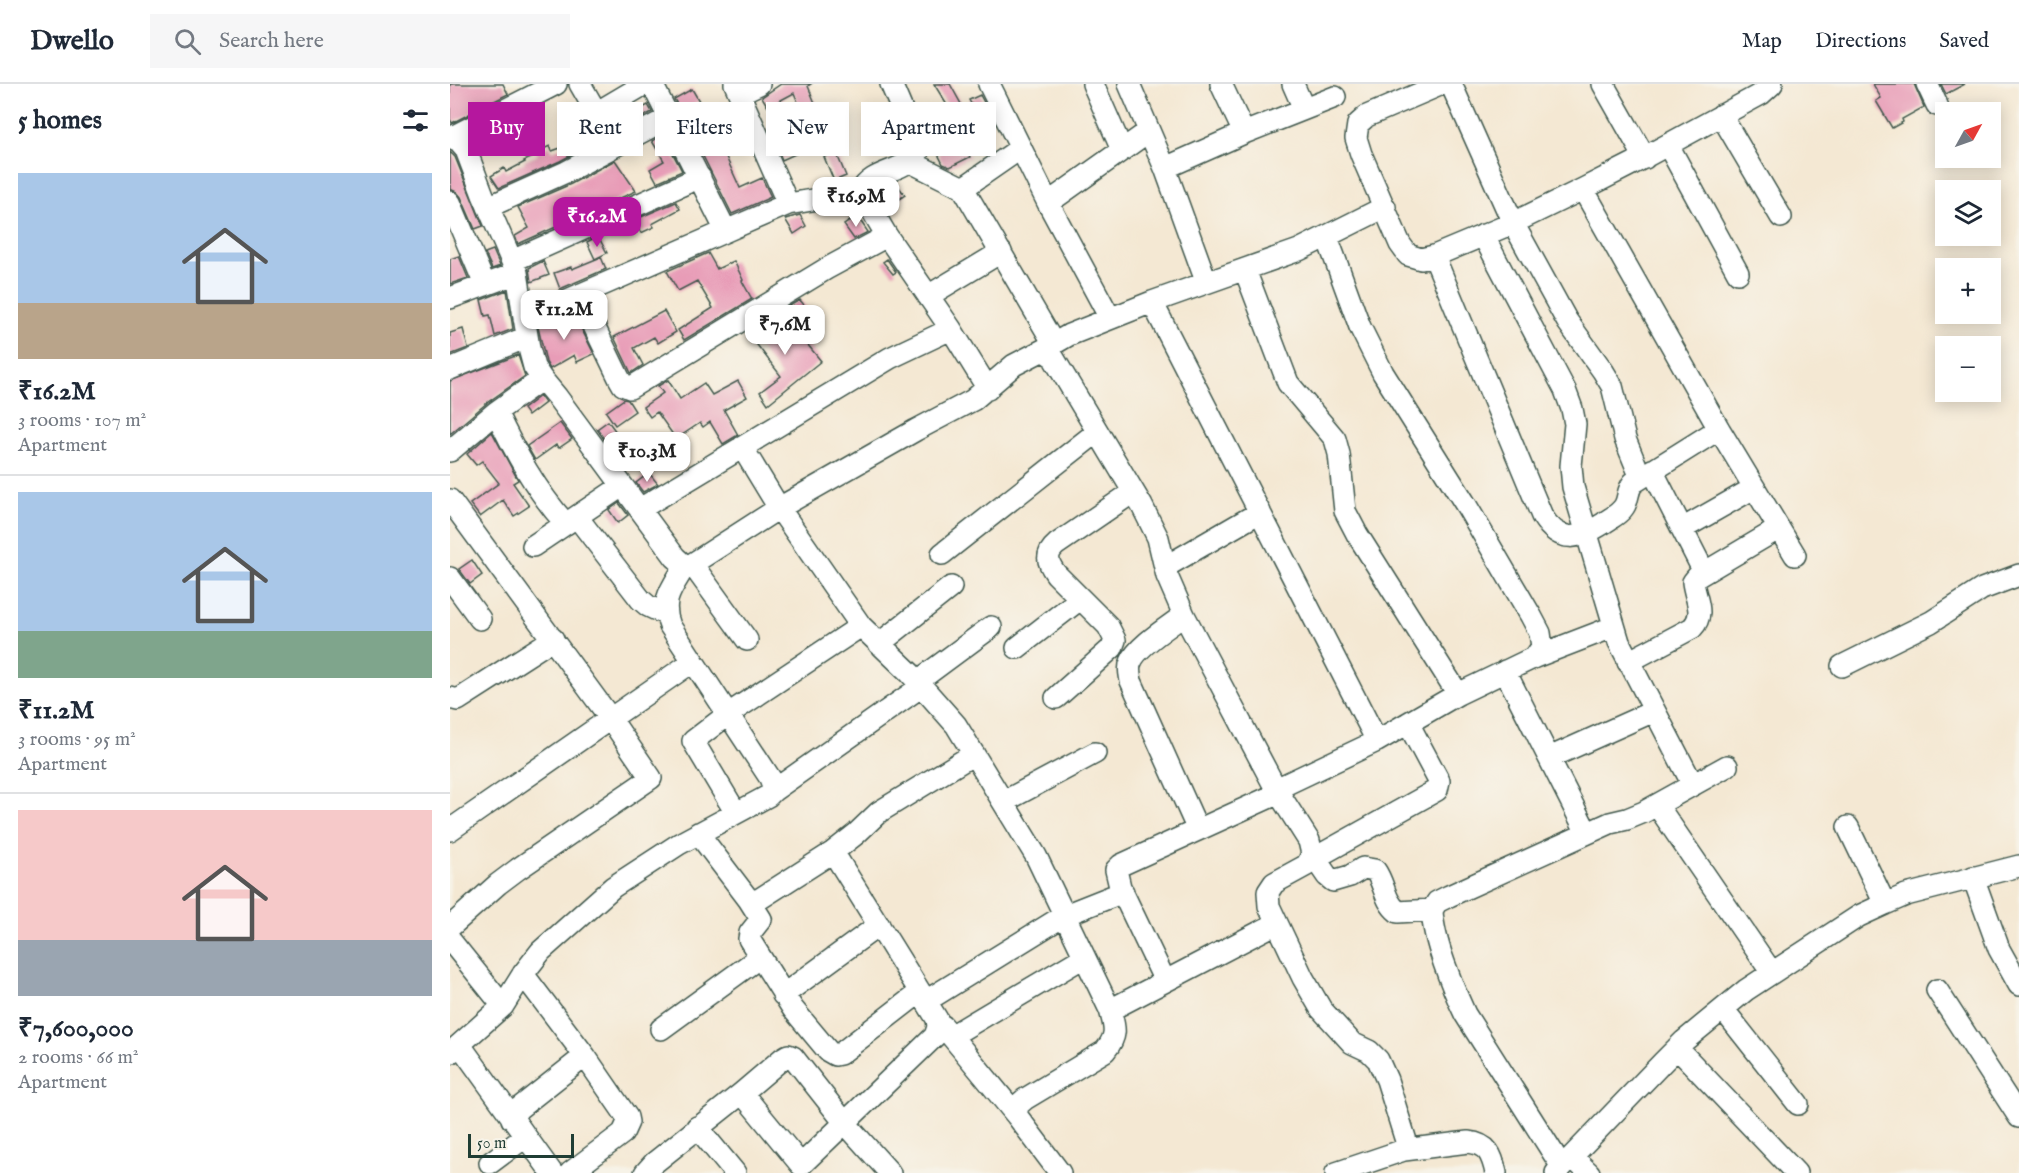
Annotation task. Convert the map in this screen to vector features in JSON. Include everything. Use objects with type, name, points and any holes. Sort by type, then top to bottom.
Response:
[{"type":"street","points":[[450,138],[556,84]]},
{"type":"street","points":[[580,84],[595,110],[601,110],[645,84]]},
{"type":"street","points":[[652,84],[661,102]]},
{"type":"street","points":[[861,192],[870,181],[909,161],[918,152],[891,84]]},
{"type":"street","points":[[989,84],[1048,203],[1110,318]]},
{"type":"street","points":[[1093,84],[1122,150]]},
{"type":"street","points":[[1130,84],[1165,168],[1206,281]]},
{"type":"street","points":[[1221,84],[1244,133]]},
{"type":"street","points":[[1293,84],[1304,109]]},
{"type":"street","points":[[1356,138],[1358,124],[1398,92],[1442,84]]},
{"type":"street","points":[[1451,84],[1513,223],[1567,321],[1604,371],[1612,386],[1625,439],[1682,529],[1704,572]]},
{"type":"street","points":[[1603,84],[1645,158]]},
{"type":"street","points":[[1165,168],[1304,109],[1332,91],[1356,138],[1400,244],[1408,255],[1421,259],[1434,256],[1513,223],[1583,189],[1645,158],[1761,94],[1772,84]]},
{"type":"street","points":[[1927,84],[1936,102]]},
{"type":"street","points":[[745,87],[788,204]]},
{"type":"street","points":[[1721,115],[1781,217]]},
{"type":"street","points":[[488,207],[566,172],[655,124]]},
{"type":"street","points":[[1048,203],[1149,131]]},
{"type":"street","points":[[450,138],[459,141],[466,150],[514,267],[534,367],[675,557],[689,565],[747,640]]},
{"type":"street","points":[[1668,145],[1738,273]]},
{"type":"street","points":[[963,188],[1021,148]]},
{"type":"street","points":[[689,156],[726,231]]},
{"type":"street","points":[[909,161],[963,188],[1001,252],[1053,357],[1158,538],[1174,594],[1184,615],[1278,791],[1309,841],[1313,856],[1333,881],[1350,876],[1363,868],[1375,870],[1387,901],[1398,912],[1432,910]]},
{"type":"street","points":[[450,298],[485,285],[514,267],[700,177]]},
{"type":"street","points":[[1583,189],[1719,429],[1795,555]]},
{"type":"street","points":[[450,369],[526,328],[579,295],[788,204],[861,192]]},
{"type":"street","points":[[861,192],[887,236],[951,329],[988,389]]},
{"type":"street","points":[[450,202],[485,285]]},
{"type":"street","points":[[773,791],[774,786],[770,778],[692,662],[665,614],[668,595],[689,565],[779,508],[973,400],[1014,365],[1069,335],[1206,281],[1245,270],[1299,250],[1385,207]]},
{"type":"street","points":[[1483,235],[1565,390],[1575,424],[1571,466],[1573,487],[1613,627],[1628,662],[1693,785]]},
{"type":"street","points":[[579,295],[619,378],[623,385],[630,388],[826,268],[887,236]]},
{"type":"street","points":[[1327,237],[1360,327],[1383,373],[1466,506],[1540,633],[1542,647],[1535,657]]},
{"type":"street","points":[[928,296],[1001,252]]},
{"type":"street","points":[[1434,256],[1549,528],[1563,536],[1586,534],[1621,511],[1625,505],[1628,489],[1646,474],[1719,429]]},
{"type":"street","points":[[1245,270],[1288,383],[1335,439],[1346,511],[1357,534],[1458,694]]},
{"type":"street","points":[[1152,302],[1377,741]]},
{"type":"street","points":[[640,509],[890,358],[951,329]]},
{"type":"street","points":[[450,451],[496,412],[542,379]]},
{"type":"street","points":[[496,412],[516,453],[546,500],[572,521],[641,600],[665,614]]},
{"type":"street","points":[[942,555],[1097,432]]},
{"type":"street","points":[[742,447],[779,508],[861,626],[920,683],[956,725],[1036,856],[1110,1010],[1115,1029],[1113,1041],[1105,1051],[1025,1099],[1017,1106],[1017,1116]]},
{"type":"street","points":[[533,546],[622,486]]},
{"type":"street","points":[[1682,529],[1754,488]]},
{"type":"street","points":[[1133,492],[1051,549],[1048,556],[1049,565],[1056,574],[1112,632],[1139,651]]},
{"type":"street","points":[[450,500],[610,718],[651,778],[511,874],[450,927]]},
{"type":"street","points":[[1165,567],[1260,512]]},
{"type":"street","points":[[1628,662],[1692,628],[1698,622],[1700,616],[1693,582],[1704,572],[1778,530]]},
{"type":"street","points":[[1842,666],[1931,622],[1982,589],[2019,575]]},
{"type":"street","points":[[450,578],[480,619]]},
{"type":"street","points":[[879,644],[951,587]]},
{"type":"street","points":[[1017,648],[1080,599]]},
{"type":"street","points":[[1184,615],[1139,651],[1131,660],[1129,670],[1131,681],[1198,830]]},
{"type":"street","points":[[736,813],[693,741],[727,715],[861,626]]},
{"type":"street","points":[[552,1173],[455,1049],[503,1006],[523,974],[542,951],[613,887],[698,833],[773,791],[920,683],[991,627]]},
{"type":"street","points":[[1165,981],[1123,892],[1116,870],[1121,865],[1198,830],[1377,741],[1458,694],[1505,671],[1613,627]]},
{"type":"street","points":[[1056,698],[1112,648],[1115,640],[1112,632]]},
{"type":"street","points":[[450,698],[458,700],[552,639]]},
{"type":"street","points":[[450,830],[692,662]]},
{"type":"street","points":[[1505,671],[1587,833]]},
{"type":"street","points":[[1549,758],[1654,711]]},
{"type":"street","points":[[1404,1150],[1406,1141],[1387,1080],[1378,1060],[1370,1052],[1352,1043],[1321,1009],[1303,978],[1269,906],[1268,892],[1274,883],[1307,865],[1313,856],[1437,790],[1439,781],[1408,723]]},
{"type":"street","points":[[1003,802],[1095,753]]},
{"type":"street","points":[[749,900],[758,900],[833,852],[879,812],[974,754]]},
{"type":"street","points":[[1588,1173],[1563,1165],[1465,1014],[1442,954],[1433,923],[1432,910],[1437,902],[1449,896],[1610,823],[1635,816],[1727,766]]},
{"type":"street","points":[[1658,805],[1772,973]]},
{"type":"street","points":[[1848,827],[1885,904]]},
{"type":"street","points":[[698,833],[761,916],[761,920],[749,936],[783,995],[828,1051],[835,1055],[840,1054],[923,996],[1065,915],[1123,892]]},
{"type":"street","points":[[833,852],[937,1019],[1017,1116],[1060,1173]]},
{"type":"street","points":[[1563,1165],[1677,1048],[1723,1009],[1772,973],[1858,916],[1906,895],[2019,866]]},
{"type":"street","points":[[1973,877],[1999,949],[2019,985]]},
{"type":"street","points":[[1110,1010],[1277,923]]},
{"type":"street","points":[[783,995],[879,926]]},
{"type":"street","points":[[450,940],[503,1006]]},
{"type":"street","points":[[661,1029],[760,957]]},
{"type":"street","points":[[951,1036],[1084,957]]},
{"type":"street","points":[[523,974],[585,1056],[627,1117],[628,1122],[623,1133],[570,1173]]},
{"type":"street","points":[[1937,990],[2019,1117]]},
{"type":"street","points":[[1723,1009],[1798,1104]]},
{"type":"street","points":[[742,1093],[805,1169],[845,1123],[935,1036],[938,1027],[937,1019]]},
{"type":"street","points":[[1677,1048],[1796,1173]]},
{"type":"street","points":[[645,1173],[697,1127],[788,1055],[793,1057],[845,1123],[890,1173]]},
{"type":"street","points":[[512,1119],[518,1109],[585,1056]]},
{"type":"street","points":[[697,1127],[735,1173]]},
{"type":"street","points":[[490,1163],[525,1137]]},
{"type":"street","points":[[1336,1173],[1404,1150],[1468,1142],[1478,1143],[1486,1149],[1492,1158],[1496,1173]]},
{"type":"building","points":[[450,84],[503,84],[508,94],[493,102],[468,102],[468,115],[452,123]]},
{"type":"building","points":[[781,84],[811,84],[808,86],[815,102],[798,102],[794,93],[777,102],[766,104],[762,97]]},
{"type":"building","points":[[934,84],[950,84],[960,102],[945,102]]},
{"type":"building","points":[[1873,84],[1914,84],[1924,107],[1902,119],[1903,122],[1892,128],[1876,101],[1881,98]]},
{"type":"building","points":[[1941,84],[1965,84],[1946,94]]},
{"type":"building","points":[[692,89],[699,101],[676,102],[674,99]]},
{"type":"building","points":[[980,95],[984,102],[970,102],[969,100]]},
{"type":"building","points":[[648,105],[652,112],[643,117],[643,108]]},
{"type":"building","points":[[550,146],[552,151],[557,149],[557,156],[569,156],[499,188],[491,176],[504,168],[506,172],[536,156],[545,156],[545,148]]},
{"type":"building","points":[[450,152],[455,157],[483,226],[475,229],[461,197],[450,189]]},
{"type":"building","points":[[661,156],[674,156],[682,171],[657,182],[650,169],[664,161]]},
{"type":"building","points":[[703,156],[728,156],[726,157],[740,188],[762,178],[771,197],[732,214]]},
{"type":"building","points":[[838,156],[846,176],[834,181],[824,157]]},
{"type":"building","points":[[939,156],[970,157],[950,167],[943,164]]},
{"type":"building","points":[[615,160],[636,191],[518,244],[515,236],[529,228],[518,207],[571,184]]},
{"type":"building","points":[[895,182],[905,195],[893,203],[882,188]]},
{"type":"building","points":[[676,202],[680,209],[652,224],[654,227],[641,233],[634,220]]},
{"type":"building","points":[[800,215],[806,226],[794,234],[785,219]]},
{"type":"building","points":[[857,216],[868,232],[854,239],[844,225]]},
{"type":"building","points":[[598,236],[607,253],[595,259],[587,242]]},
{"type":"building","points":[[493,250],[500,266],[492,269],[485,253]]},
{"type":"building","points":[[708,253],[717,269],[734,261],[752,299],[684,340],[678,330],[713,308],[697,281],[678,291],[667,271]]},
{"type":"building","points":[[459,256],[468,278],[450,284],[450,259]]},
{"type":"building","points":[[601,257],[606,269],[560,289],[554,273],[571,267],[572,269]]},
{"type":"building","points":[[887,259],[896,272],[893,274],[883,262]]},
{"type":"building","points":[[543,261],[549,275],[531,282],[529,268]]},
{"type":"building","points":[[507,290],[513,329],[495,336],[490,315],[485,316],[481,300]]},
{"type":"building","points":[[800,300],[809,311],[799,319],[789,306]]},
{"type":"building","points":[[664,311],[676,332],[658,343],[654,337],[634,348],[643,365],[631,373],[614,337]]},
{"type":"building","points":[[573,312],[594,354],[577,362],[574,355],[550,369],[546,362],[538,327]]},
{"type":"building","points":[[785,317],[821,361],[768,404],[760,392],[781,376],[751,337]]},
{"type":"building","points":[[463,329],[468,348],[450,355],[450,333]]},
{"type":"building","points":[[518,355],[525,376],[488,402],[450,434],[450,381]]},
{"type":"building","points":[[668,380],[680,399],[704,383],[712,395],[738,381],[747,397],[724,410],[738,435],[723,444],[710,422],[703,427],[700,423],[676,439],[657,412],[650,417],[643,407],[663,393],[658,386]]},
{"type":"building","points":[[540,396],[545,403],[528,416],[523,409]]},
{"type":"building","points":[[624,399],[628,400],[635,411],[615,425],[606,412]]},
{"type":"building","points":[[608,421],[622,440],[611,449],[597,429]]},
{"type":"building","points":[[560,423],[572,439],[559,448],[556,445],[535,460],[527,446]]},
{"type":"building","points":[[492,432],[518,480],[513,483],[529,506],[514,516],[503,500],[480,517],[470,504],[499,483],[482,461],[476,465],[467,454]]},
{"type":"building","points":[[649,473],[658,484],[643,492],[636,483]]},
{"type":"building","points":[[619,503],[628,515],[618,523],[609,510]]},
{"type":"building","points":[[472,560],[482,575],[470,584],[459,569]]}]
